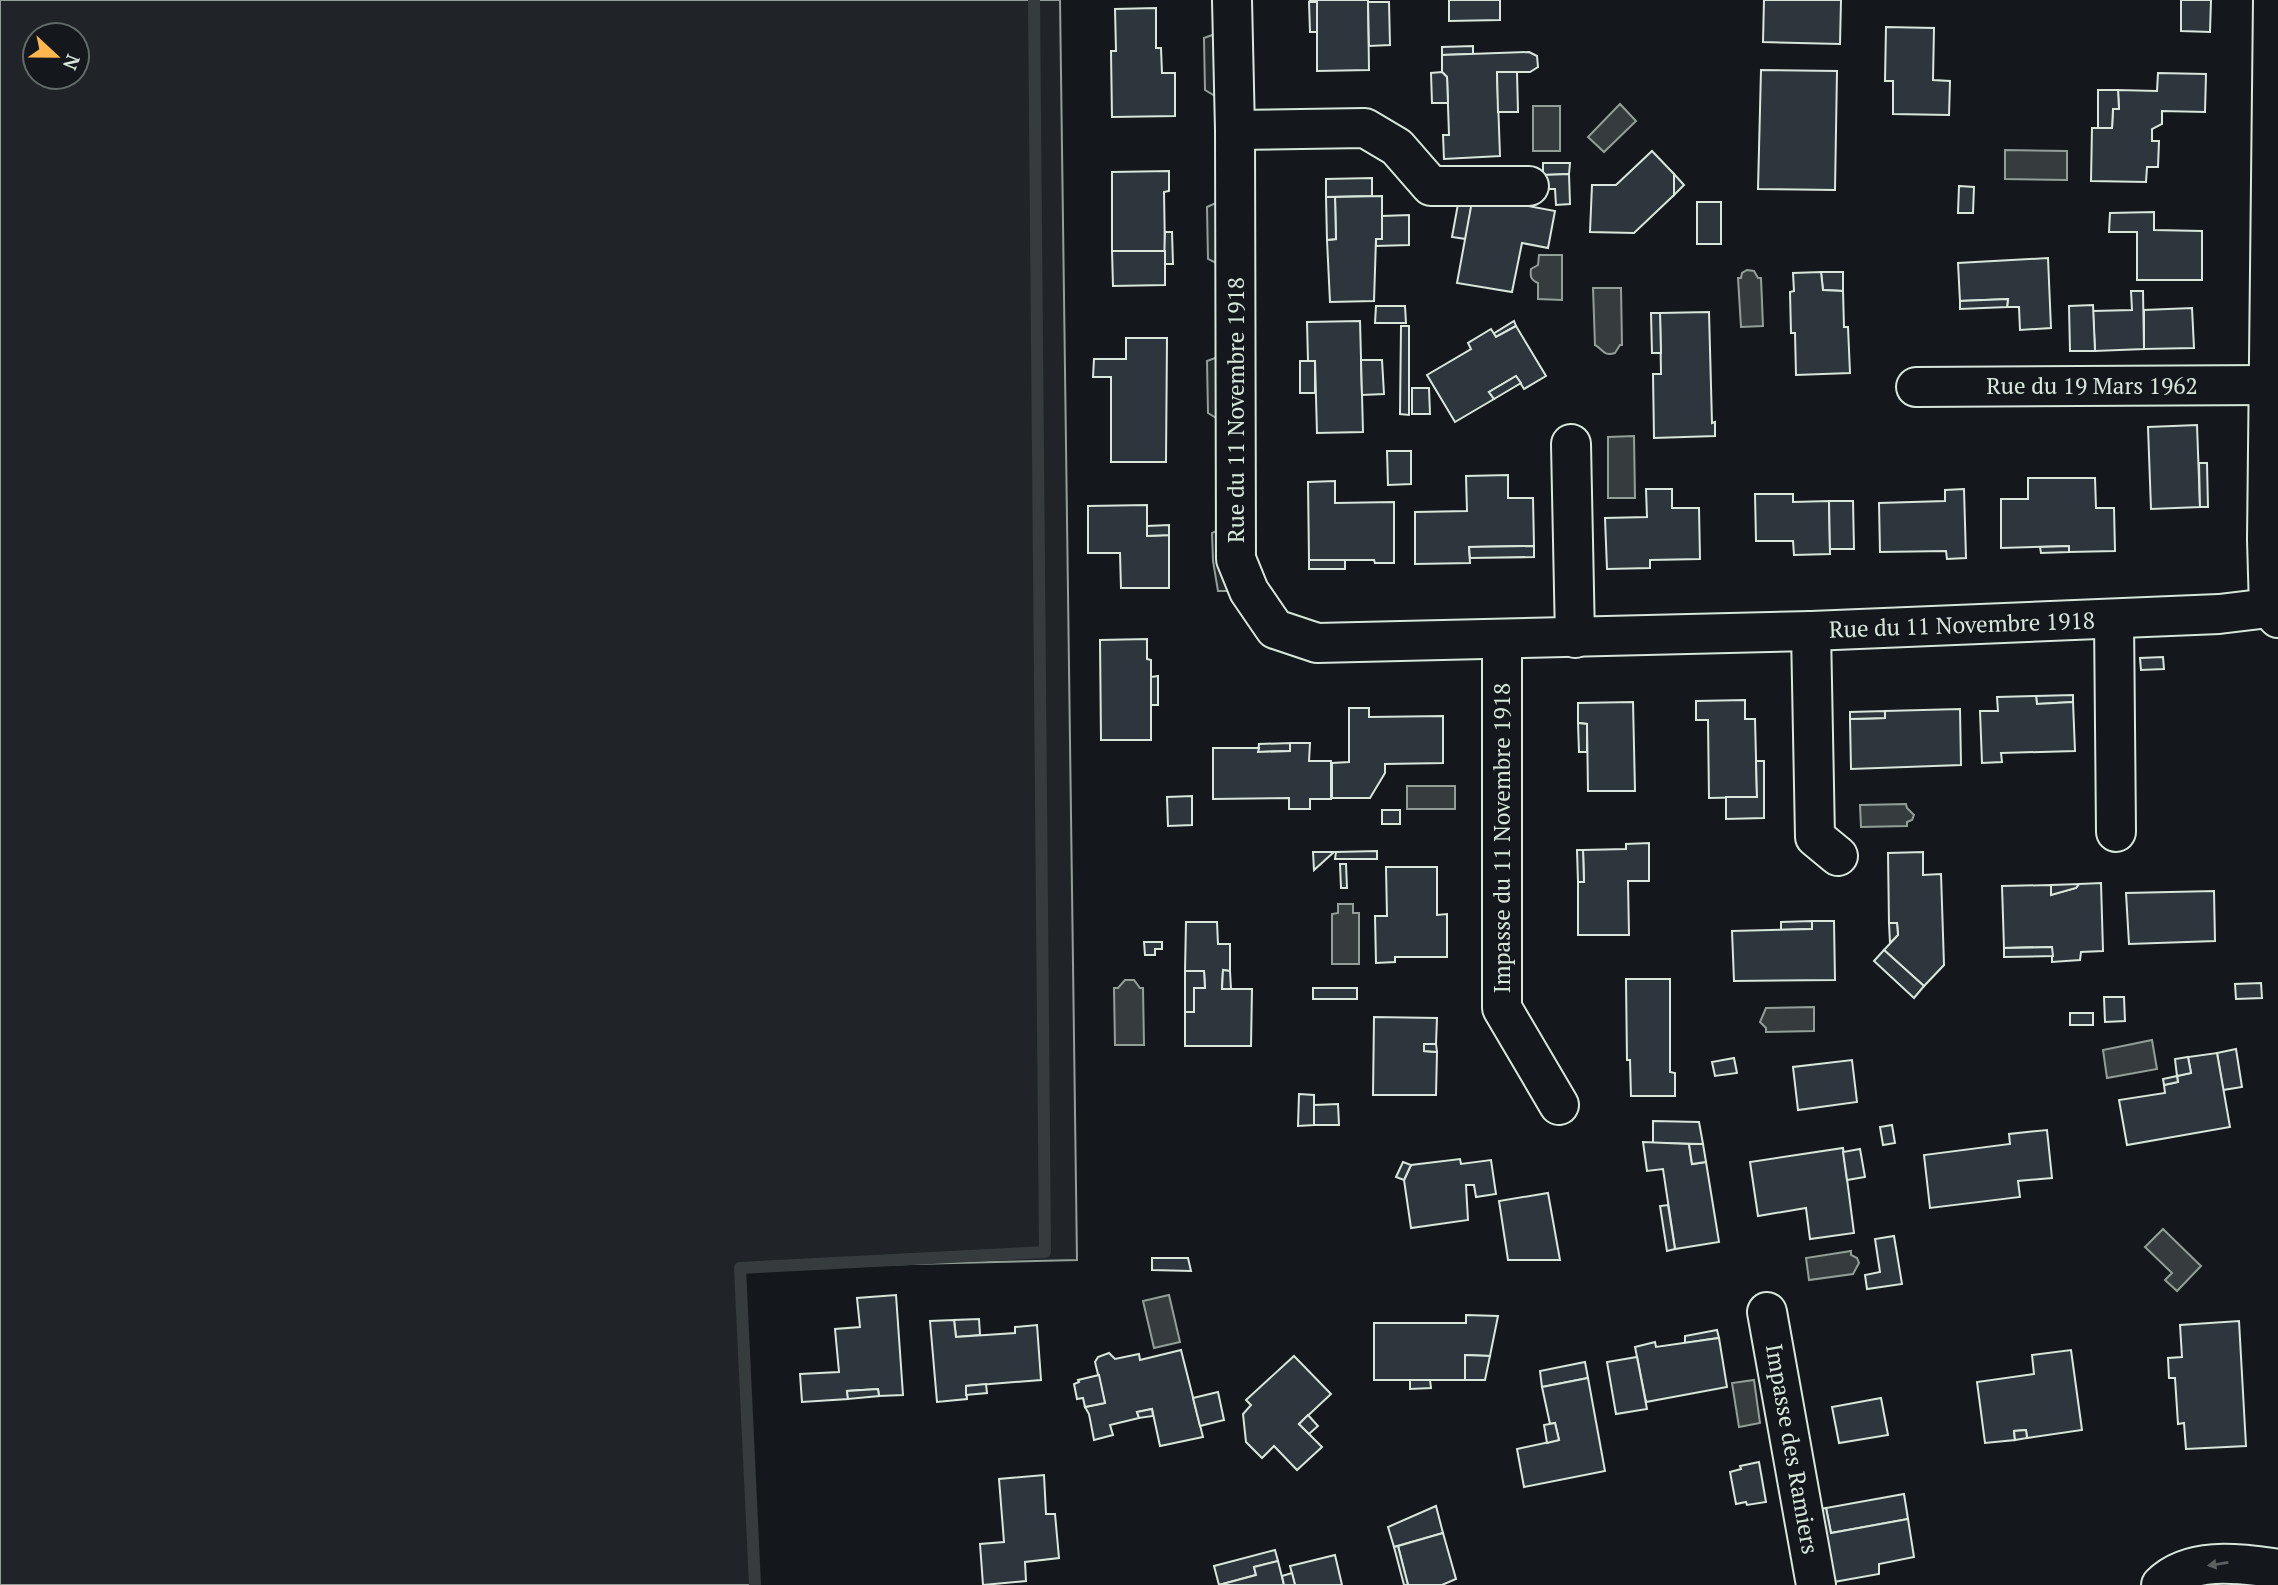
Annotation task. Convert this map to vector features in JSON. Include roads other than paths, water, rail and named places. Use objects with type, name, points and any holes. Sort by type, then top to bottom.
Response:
[{"type":"street","name":"Rue du 11 Novembre 1918","points":[[1232,0],[1236,130],[1236,559],[1249,591],[1275,629],[1317,643],[1811,631],[2274,613]]},
{"type":"street","points":[[2273,0],[2267,540],[2274,613]]},
{"type":"street","points":[[1236,130],[1365,128],[1397,147],[1431,186],[1530,186]]},
{"type":"street","name":"Rue du 19 Mars 1962","points":[[1916,387],[2268,384]]},
{"type":"street","points":[[1571,444],[1575,638]]},
{"type":"street","name":"Rue du 11 Novembre 1918","points":[[2114,619],[2116,832]]},
{"type":"street","name":"Rue du 11 Novembre 1918","points":[[1811,631],[1815,837],[1838,856]]},
{"type":"street","name":"Impasse du 11 Novembre 1918","points":[[1502,640],[1502,1008],[1559,1105]]},
{"type":"street","name":"Impasse des Ramiers","points":[[1767,1312],[1816,1585]]},
{"type":"street","points":[[2161,1585],[2170,1576],[2203,1566],[2229,1562],[2278,1571]]},
{"type":"waterway","points":[[755,1585],[740,1268],[1045,1252],[1034,0]]}]
